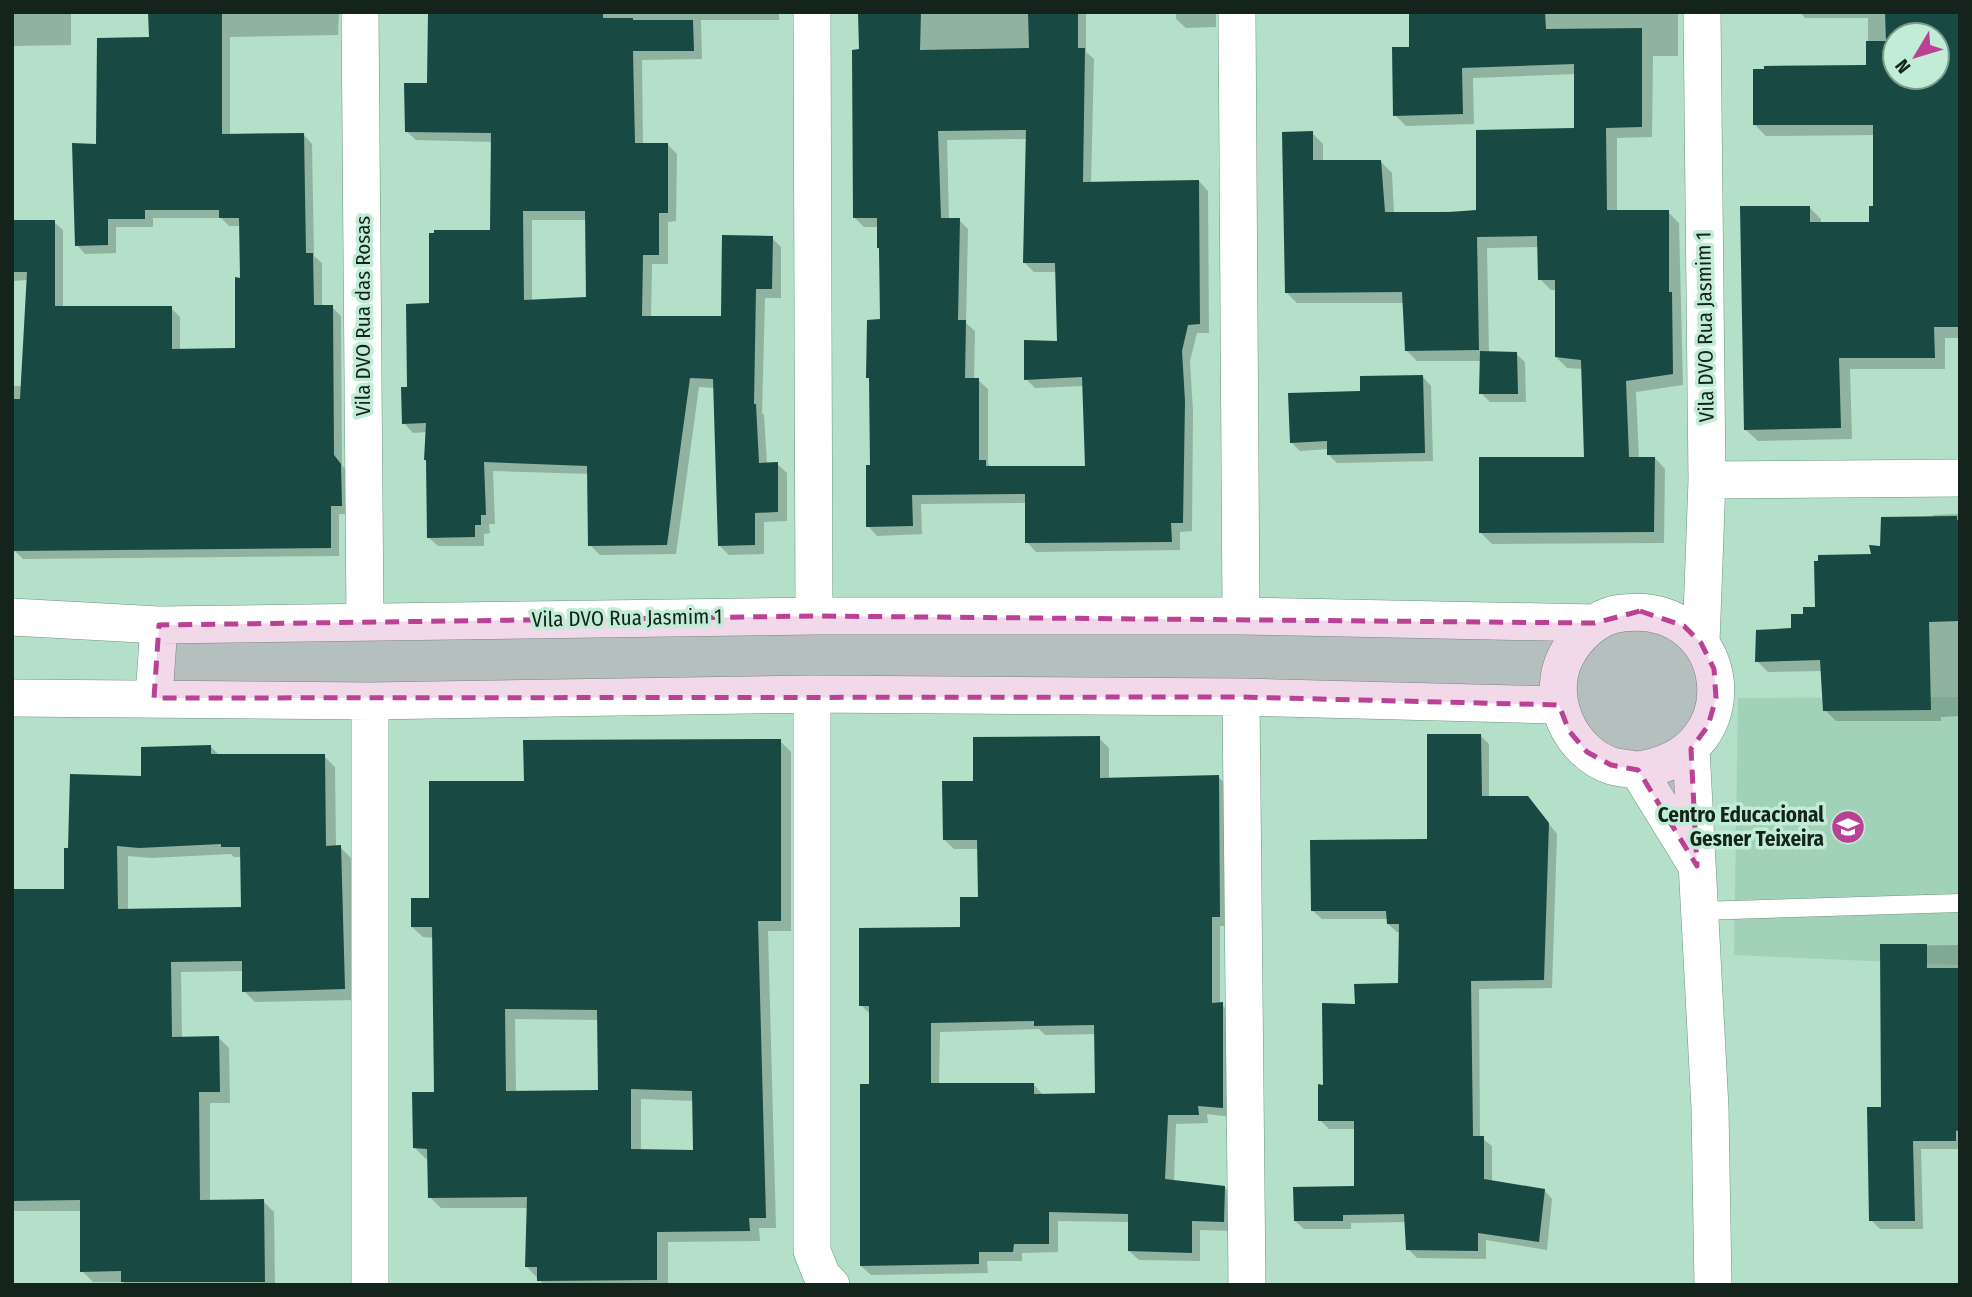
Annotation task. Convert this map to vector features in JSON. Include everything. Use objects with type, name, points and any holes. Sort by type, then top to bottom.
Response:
[{"type":"street","name":"Vila DVO Rua das Rosas","points":[[360,12],[365,621]]},
{"type":"street","points":[[812,12],[814,616]]},
{"type":"street","points":[[1237,12],[1241,616]]},
{"type":"street","name":"Vila DVO Rua Jasmim 1","points":[[1701,643],[1707,480],[1702,12]]},
{"type":"street","points":[[1707,480],[1960,478]]},
{"type":"street","points":[[1640,611],[1663,615],[1684,626],[1701,643],[1714,669],[1716,698],[1708,726],[1691,750],[1658,768],[1638,770],[1611,765],[1587,752],[1569,732],[1559,705],[1558,681],[1564,659],[1577,638],[1595,623],[1616,613],[1640,611]]},
{"type":"street","name":"Vila DVO Rua Jasmim 1","points":[[12,617],[159,625],[814,616],[1241,616],[1595,623]]},
{"type":"street","points":[[154,698],[159,625]]},
{"type":"street","points":[[12,698],[370,701],[812,694],[1241,697],[1559,705]]},
{"type":"street","points":[[812,694],[812,1251],[822,1276],[831,1285]]},
{"type":"street","points":[[1241,697],[1247,1285]]},
{"type":"street","points":[[370,701],[370,1285]]},
{"type":"street","points":[[1691,750],[1710,1108],[1713,1285]]},
{"type":"street","points":[[1638,770],[1697,866]]},
{"type":"lane","points":[[1699,911],[1960,904]]},
{"type":"highlighted area","points":[[1640,611],[1684,626],[1701,643],[1714,669],[1716,698],[1708,726],[1691,749],[1697,866],[1638,770],[1611,765],[1587,752],[1569,731],[1559,705],[1241,697],[154,698],[159,625],[814,616],[1595,623]]},
{"type":"shaded area","name":"Centro Educacional Gesner Teixeira","points":[[1960,697],[1960,965],[1734,955],[1738,698]]},
{"type":"building","points":[[148,12],[222,12],[222,134],[304,133],[306,253],[313,253],[314,305],[333,305],[334,455],[341,464],[342,506],[331,506],[331,548],[12,551],[12,399],[20,399],[27,272],[12,272],[12,220],[55,220],[55,306],[172,306],[172,349],[235,348],[235,277],[240,278],[239,218],[219,218],[219,210],[145,210],[145,219],[108,219],[108,245],[75,246],[72,143],[96,144],[97,38],[149,37]]},
{"type":"building","points":[[428,12],[603,13],[603,18],[693,20],[694,51],[633,51],[635,143],[668,143],[668,213],[659,213],[659,255],[643,255],[642,316],[721,316],[722,235],[773,236],[772,289],[756,289],[754,404],[759,463],[778,462],[778,512],[755,513],[755,545],[718,546],[713,379],[690,378],[667,545],[588,546],[587,466],[484,462],[486,515],[481,515],[481,525],[475,525],[475,537],[427,538],[424,460],[426,423],[402,424],[401,387],[407,387],[406,304],[429,303],[429,233],[434,233],[434,230],[490,230],[491,133],[405,132],[404,83],[427,83]],"holes":[[[523,211],[585,211],[586,297],[524,300]]]},
{"type":"building","points":[[858,12],[921,12],[920,50],[1029,48],[1028,12],[1078,12],[1078,48],[1085,48],[1083,182],[1199,180],[1200,324],[1188,325],[1182,351],[1185,401],[1183,523],[1171,523],[1172,542],[1025,543],[1025,494],[912,495],[913,526],[866,527],[866,465],[870,465],[869,378],[866,378],[867,320],[880,319],[879,248],[877,218],[853,218],[852,50],[859,49]],"holes":[[[1026,130],[1023,263],[1055,263],[1057,341],[1024,340],[1024,380],[1082,377],[1085,466],[986,466],[986,460],[979,460],[979,378],[965,378],[966,320],[958,320],[960,218],[941,218],[938,131]]]},
{"type":"building","points":[[1409,12],[1545,12],[1546,29],[1642,28],[1642,127],[1606,128],[1607,210],[1669,210],[1673,374],[1626,381],[1629,457],[1655,457],[1654,532],[1479,533],[1479,457],[1584,457],[1581,360],[1555,357],[1555,280],[1538,280],[1537,236],[1477,237],[1479,350],[1405,351],[1402,292],[1285,293],[1282,132],[1313,131],[1313,160],[1381,160],[1385,212],[1450,212],[1476,210],[1476,130],[1574,128],[1574,64],[1462,68],[1463,114],[1393,116],[1392,47],[1409,47]]},
{"type":"building","points":[[1885,12],[1960,12],[1960,327],[1934,327],[1935,358],[1839,358],[1841,428],[1744,430],[1740,206],[1810,206],[1810,222],[1869,222],[1869,206],[1873,206],[1873,125],[1753,125],[1753,69],[1764,69],[1764,66],[1866,65],[1866,41],[1881,41],[1881,91],[1951,91],[1951,21],[1885,21]]},
{"type":"building","points":[[1480,351],[1517,352],[1518,394],[1479,394]]},
{"type":"building","points":[[1423,375],[1425,453],[1327,455],[1327,441],[1290,443],[1288,393],[1360,391],[1360,376]]},
{"type":"building","points":[[1957,516],[1957,520],[1960,520],[1960,621],[1929,622],[1931,710],[1823,711],[1820,660],[1755,662],[1756,630],[1791,628],[1791,614],[1803,614],[1803,607],[1815,607],[1814,561],[1818,561],[1818,555],[1871,554],[1869,545],[1880,546],[1881,517]]},
{"type":"building","points":[[1427,734],[1481,734],[1482,796],[1528,796],[1549,823],[1544,980],[1471,981],[1473,1136],[1484,1136],[1484,1179],[1545,1189],[1539,1242],[1478,1233],[1478,1251],[1406,1250],[1404,1214],[1343,1215],[1343,1221],[1294,1221],[1293,1187],[1354,1186],[1354,1121],[1318,1121],[1318,1084],[1323,1085],[1322,1003],[1355,1004],[1354,984],[1398,983],[1399,924],[1387,924],[1386,911],[1311,911],[1310,840],[1427,839]]},
{"type":"building","points":[[1100,736],[1100,778],[1219,775],[1220,917],[1212,917],[1212,1003],[1223,1002],[1223,1108],[1198,1106],[1199,1115],[1168,1115],[1165,1179],[1225,1186],[1224,1222],[1192,1221],[1192,1253],[1128,1251],[1128,1214],[1049,1212],[1049,1244],[1014,1244],[1013,1252],[979,1252],[979,1264],[860,1266],[860,1084],[869,1084],[869,1006],[859,1006],[859,928],[960,927],[960,897],[978,897],[977,840],[943,840],[942,781],[973,781],[973,737]],"holes":[[[1034,1021],[1034,1026],[1094,1025],[1095,1093],[1034,1094],[1034,1083],[931,1083],[931,1023]]]},
{"type":"building","points":[[781,739],[781,921],[758,921],[766,1218],[749,1218],[750,1231],[657,1232],[657,1280],[537,1281],[537,1267],[525,1267],[527,1197],[428,1198],[427,1149],[413,1148],[412,1092],[434,1092],[432,927],[411,927],[411,898],[429,898],[429,781],[524,781],[523,740]],"holes":[[[505,1009],[597,1010],[598,1090],[506,1091]],[[631,1089],[692,1091],[693,1150],[631,1149]]]},
{"type":"building","points":[[211,745],[211,754],[325,754],[326,846],[341,845],[345,989],[242,992],[242,961],[171,962],[172,1037],[219,1036],[220,1092],[199,1092],[200,1200],[264,1199],[265,1282],[121,1282],[121,1271],[80,1272],[80,1200],[12,1201],[12,889],[64,889],[64,848],[68,848],[70,774],[141,776],[141,747]],"holes":[[[221,844],[221,847],[240,847],[241,907],[118,909],[117,846],[139,848]]]},
{"type":"building","points":[[1880,944],[1927,944],[1927,968],[1960,968],[1960,1130],[1956,1131],[1956,1141],[1913,1141],[1915,1221],[1869,1221],[1867,1107],[1881,1107]]},
{"type":"place","name":"Centro Educacional Gesner Teixeira","points":[[1848,827]]}]
